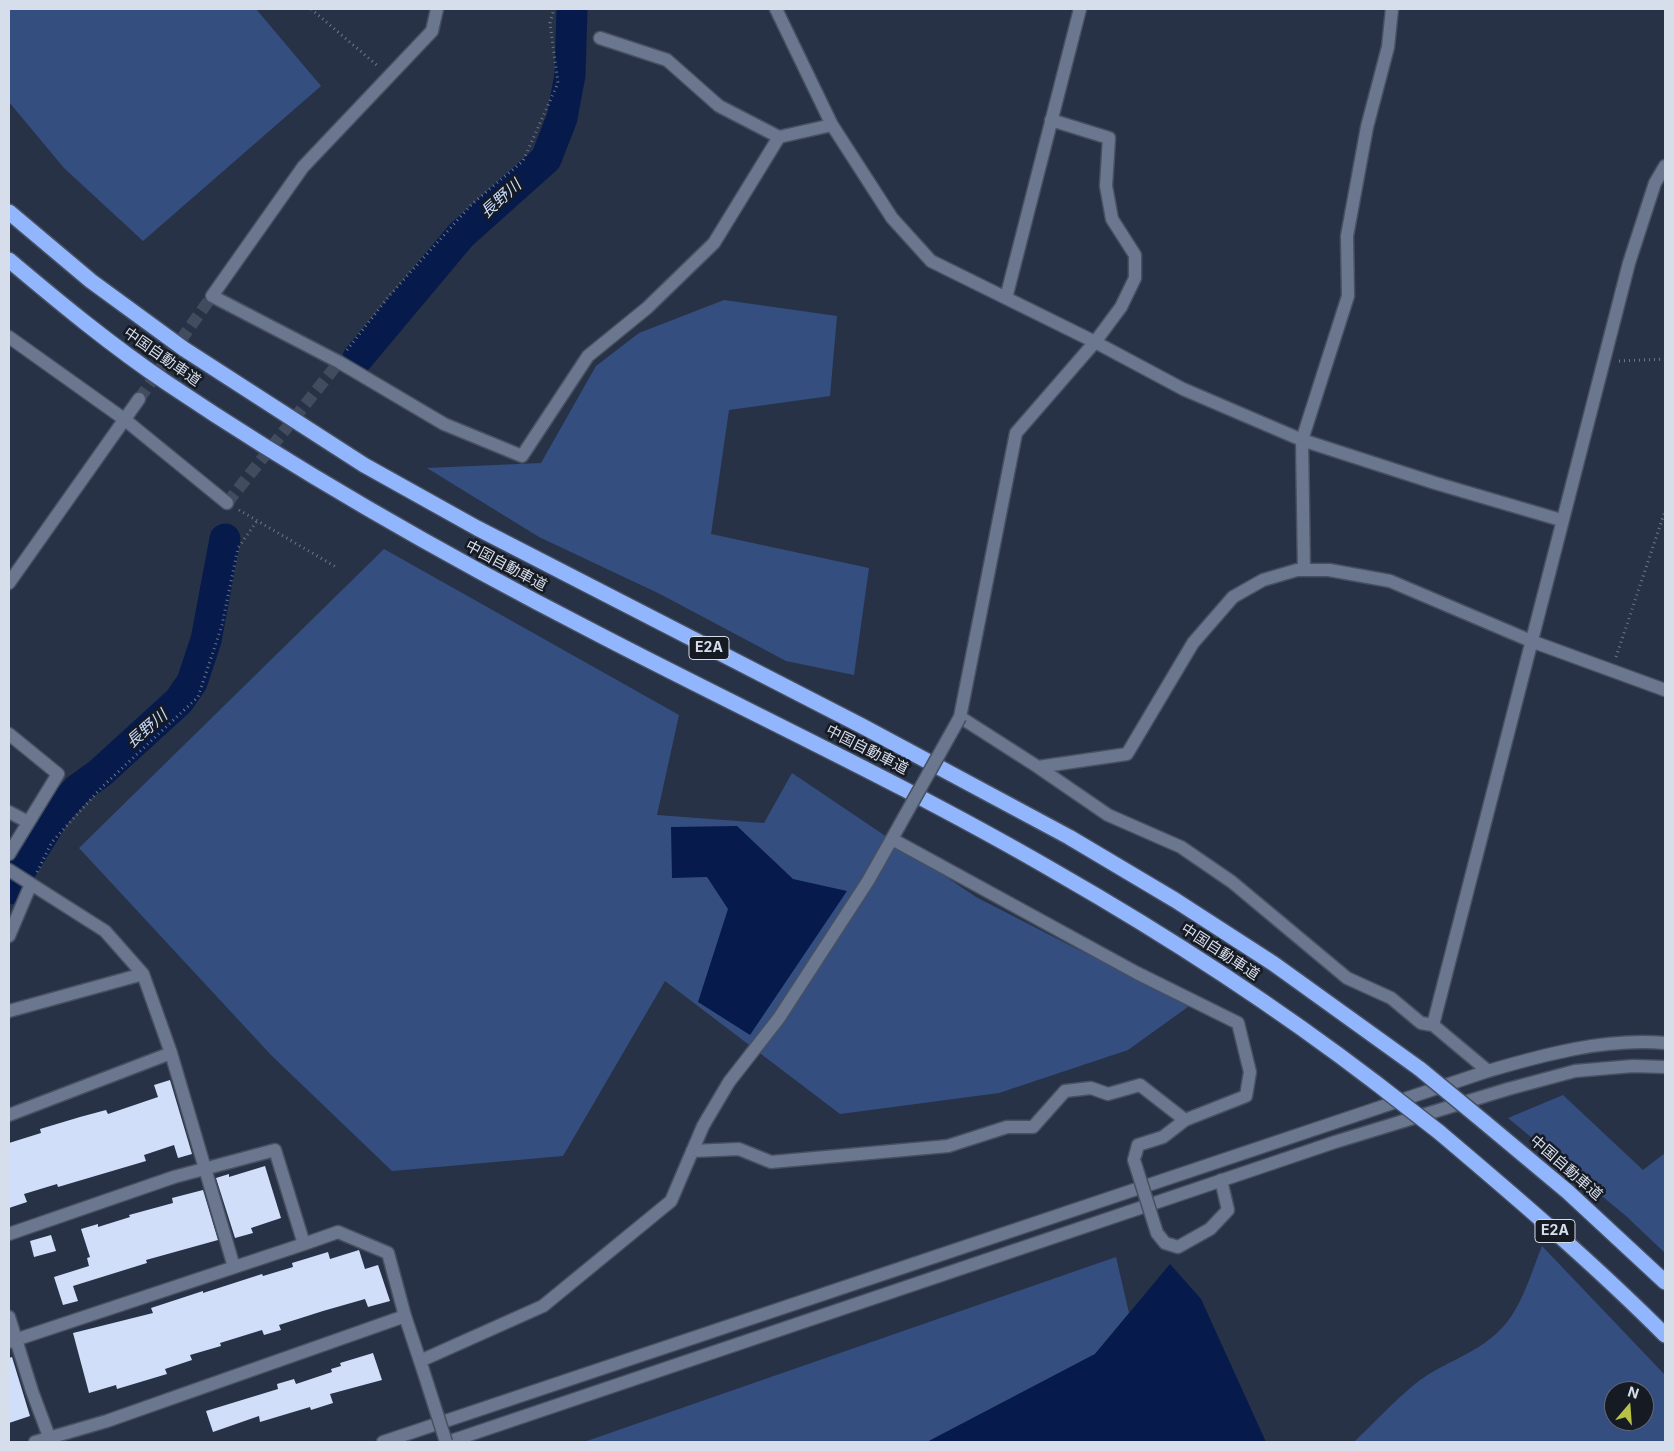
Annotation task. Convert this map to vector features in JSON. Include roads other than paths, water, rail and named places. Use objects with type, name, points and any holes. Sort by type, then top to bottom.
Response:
[{"type":"highway","name":"中国自動車道","points":[[9,212],[91,281],[184,349],[364,465],[485,532],[862,726],[1069,837],[1175,900],[1274,964],[1420,1069],[1568,1192],[1665,1282]]},
{"type":"highway","name":"中国自動車道","points":[[9,260],[71,312],[164,381],[258,443],[339,492],[546,607],[846,758],[1053,870],[1159,933],[1255,996],[1376,1083],[1440,1132],[1547,1223],[1665,1334]]},
{"type":"street","points":[[438,9],[432,31],[303,167],[212,296],[339,362],[444,424],[522,456],[588,356],[647,308],[714,243],[779,137]]},
{"type":"street","points":[[776,9],[832,125],[892,218],[931,261],[1095,342],[1183,389],[1302,440],[1435,483],[1561,520]]},
{"type":"street","points":[[1006,298],[1080,9]]},
{"type":"street","points":[[1304,570],[1302,440],[1348,296],[1347,236],[1366,127],[1388,47],[1392,9]]},
{"type":"street","points":[[600,38],[667,60],[719,106],[779,137],[832,125]]},
{"type":"street","points":[[421,1365],[544,1306],[671,1201],[703,1126],[729,1082],[780,1018],[868,881],[960,717],[1016,433],[1095,342],[1121,307],[1134,278],[1135,256],[1112,219],[1106,186],[1109,138],[1051,120]]},
{"type":"street","points":[[1434,1025],[1561,520],[1629,263],[1655,183],[1665,166]]},
{"type":"street","points":[[9,337],[124,420],[228,503]]},
{"type":"street","points":[[9,583],[138,399]]},
{"type":"street","points":[[1038,766],[1127,754],[1193,643],[1233,597],[1263,580],[1304,570],[1329,570],[1390,581],[1531,642],[1665,690]]},
{"type":"street","points":[[960,717],[1038,766],[1108,815],[1181,847],[1232,882],[1347,978],[1392,998],[1421,1023],[1434,1025],[1488,1071]]},
{"type":"street","points":[[9,734],[58,774],[9,854]]},
{"type":"street","points":[[9,812],[28,822]]},
{"type":"street","points":[[895,833],[1137,973],[1238,1023],[1250,1072],[1246,1096],[1185,1120],[1163,1137],[1138,1145],[1134,1160],[1158,1232],[1165,1242],[1178,1247],[1210,1229],[1228,1210],[1221,1180]]},
{"type":"street","points":[[9,870],[105,932],[144,974],[171,1053],[234,1268]]},
{"type":"street","points":[[9,936],[31,884]]},
{"type":"street","points":[[9,1011],[144,974]]},
{"type":"street","points":[[383,1442],[1488,1071],[1561,1051],[1634,1041],[1665,1043]]},
{"type":"street","points":[[9,1115],[171,1053]]},
{"type":"street","points":[[13,1341],[338,1232],[388,1253],[405,1316],[447,1442],[1221,1180],[1508,1088],[1565,1074],[1634,1066],[1665,1067]]},
{"type":"street","points":[[692,1151],[739,1149],[771,1162],[948,1146],[1007,1127],[1033,1127],[1064,1091],[1091,1088],[1108,1094],[1140,1086],[1185,1120]]},
{"type":"street","points":[[9,1234],[204,1169],[275,1150],[304,1244]]},
{"type":"street","points":[[34,1442],[51,1440],[107,1421],[405,1316]]},
{"type":"street","points":[[9,1317],[13,1341],[51,1440]]},
{"type":"waterway","name":"長野川","points":[[358,358],[461,235],[546,159],[562,118],[570,75],[572,9]]},
{"type":"waterway","name":"長野川","points":[[9,889],[56,813],[78,789],[100,773],[179,701],[192,682],[206,640],[225,539]]},
{"type":"tunnel","points":[[139,399],[212,296]]},
{"type":"tunnel","points":[[227,503],[339,362]]}]
